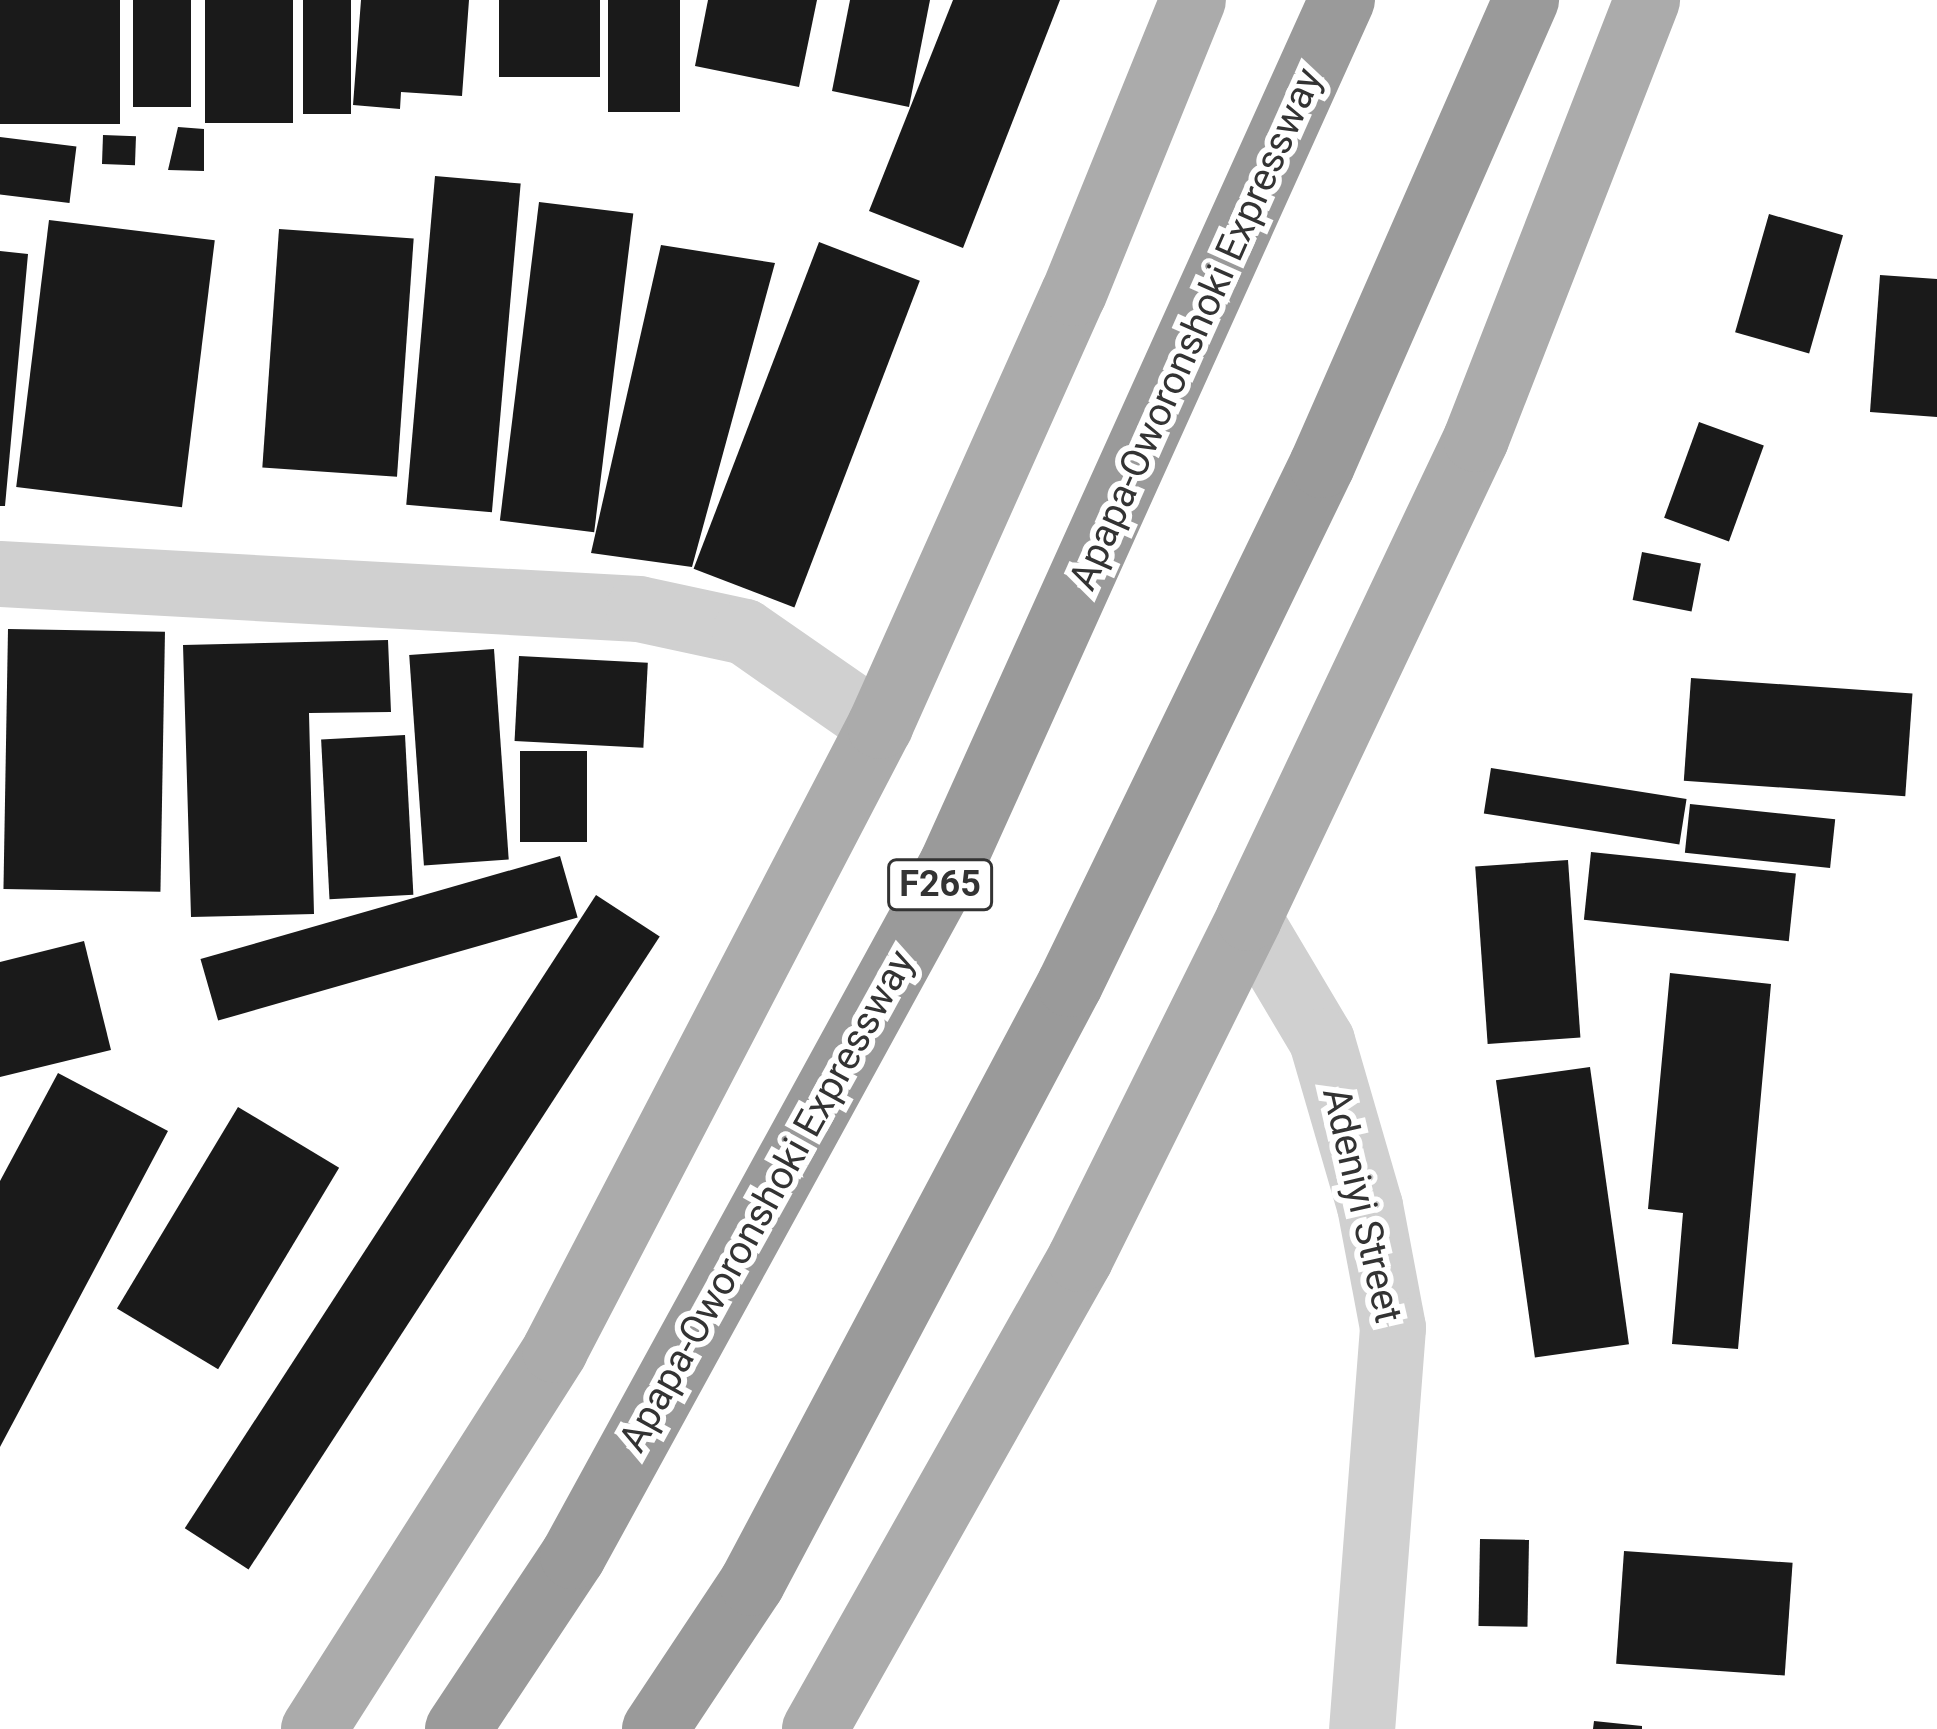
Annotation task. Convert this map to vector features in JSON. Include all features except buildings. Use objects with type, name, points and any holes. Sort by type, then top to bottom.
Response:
[{"type":"highway","name":"Apapa-Oworonshoki Expressway","points":[[458,1729],[573,1556],[952,863],[1342,0]]},
{"type":"highway","points":[[655,1729],[752,1583],[1070,984],[1322,465],[1526,0]]},
{"type":"main road","points":[[314,1729],[555,1350],[880,726],[1074,293],[1193,0]]},
{"type":"main road","points":[[815,1729],[1080,1259],[1249,918],[1476,439],[1647,0]]},
{"type":"street","points":[[0,574],[639,609],[745,632],[880,726]]},
{"type":"street","name":"Adeniyi Street","points":[[1249,918],[1322,1041],[1370,1206],[1394,1328],[1362,1729]]}]
